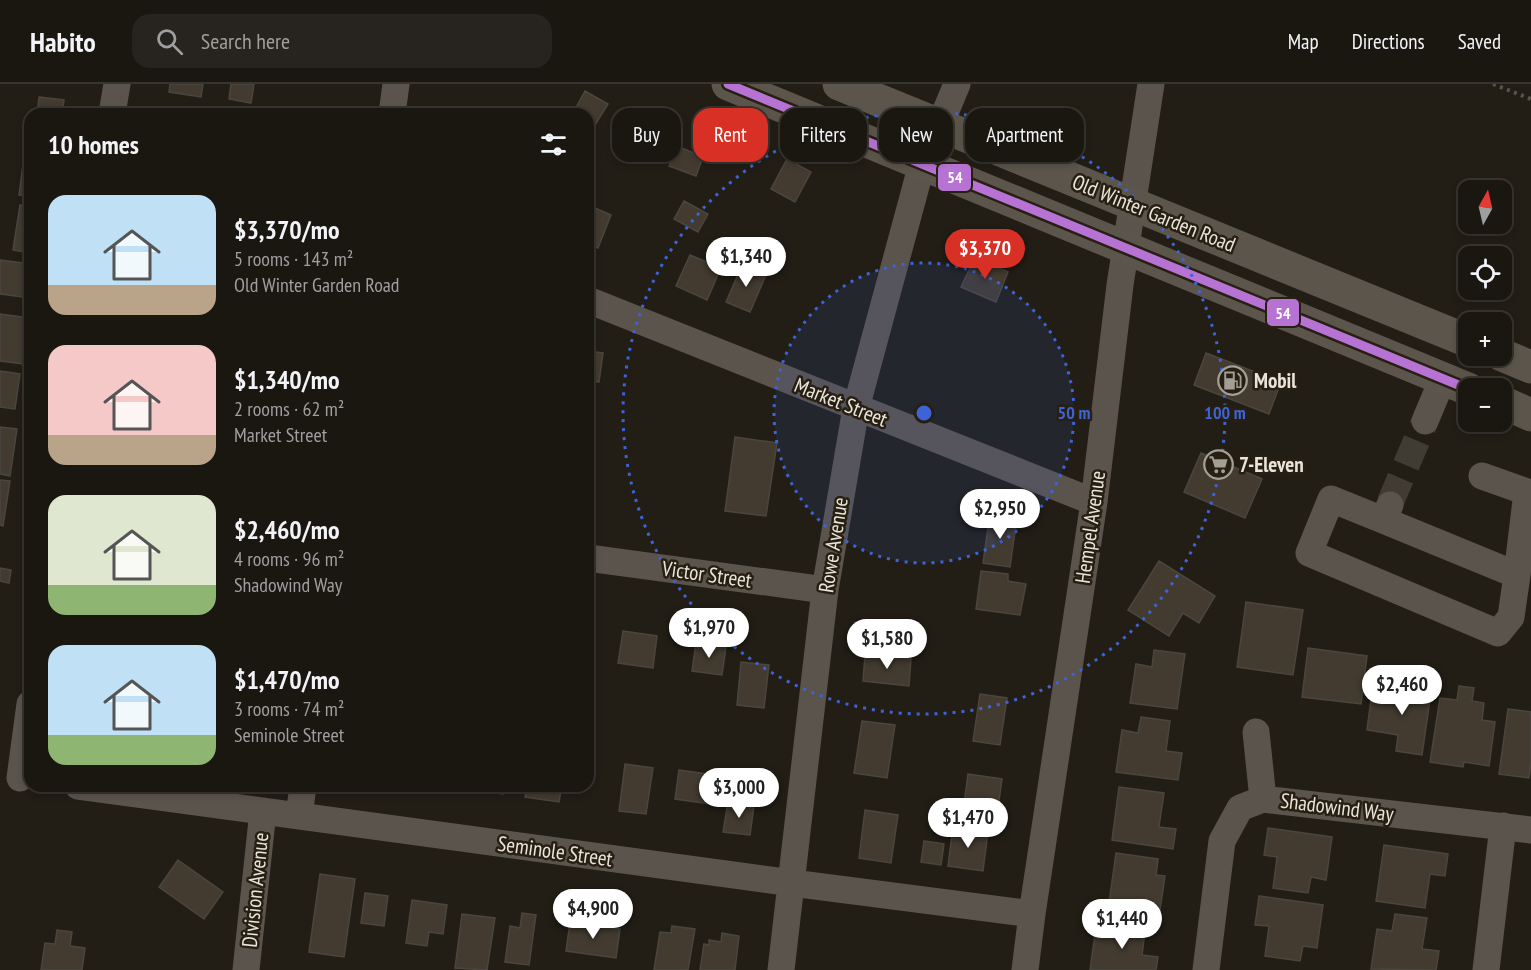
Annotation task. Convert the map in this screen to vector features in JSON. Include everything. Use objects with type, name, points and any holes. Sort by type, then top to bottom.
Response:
[{"type":"main road","name":"Old Winter Garden Road","points":[[728,84],[1456,384]]},
{"type":"main road","name":"Old Winter Garden Road","points":[[839,84],[898,108]]},
{"type":"main road","name":"Old Winter Garden Road","points":[[953,130],[1458,337]]},
{"type":"main road","points":[[1512,359],[1531,367]]},
{"type":"main road","points":[[1512,406],[1531,415]]},
{"type":"street","points":[[113,108],[117,84]]},
{"type":"street","points":[[393,108],[396,84]]},
{"type":"street","points":[[947,108],[957,84]]},
{"type":"street","name":"Hempel Avenue","points":[[1025,970],[1094,502],[1126,247],[1151,84]]},
{"type":"street","name":"Rowe Avenue","points":[[781,970],[825,590],[856,408],[922,164]]},
{"type":"street","name":"Market Street","points":[[594,302],[1094,502]]},
{"type":"street","points":[[1425,422],[1456,384]]},
{"type":"street","points":[[1482,476],[1527,492],[1517,575],[1511,617],[1498,633],[1309,553],[1331,499],[1387,512],[1517,575]]},
{"type":"street","name":"Victor Street","points":[[594,559],[825,590]]},
{"type":"street","points":[[1256,732],[1263,799]]},
{"type":"street","points":[[16,778],[24,736]]},
{"type":"street","name":"Seminole Street","points":[[122,792],[1032,914]]},
{"type":"street","name":"Division Avenue","points":[[299,816],[302,792]]},
{"type":"street","name":"Shadowind Way","points":[[1206,970],[1222,841],[1240,808],[1263,799],[1531,830]]},
{"type":"street","name":"Division Avenue","points":[[246,970],[263,811]]},
{"type":"street","points":[[1486,970],[1503,826]]},
{"type":"path","points":[[1492,84],[1531,99]]},
{"type":"building","points":[[170,84],[203,84],[201,97],[169,92]]},
{"type":"building","points":[[231,84],[254,84],[251,103],[229,99]]},
{"type":"building","points":[[585,91],[608,104],[595,125],[594,108],[576,108]]},
{"type":"building","points":[[39,97],[64,100],[63,108],[38,108]]},
{"type":"building","points":[[681,148],[693,153],[693,162],[701,162],[696,176],[669,166],[671,162],[681,162]]},
{"type":"building","points":[[785,162],[793,162],[811,172],[795,202],[771,189]]},
{"type":"building","points":[[23,164],[24,164],[24,195],[19,195]]},
{"type":"building","points":[[684,201],[708,214],[698,232],[674,219]]},
{"type":"building","points":[[20,205],[24,206],[24,252],[13,250]]},
{"type":"building","points":[[594,208],[611,215],[598,248],[594,246]]},
{"type":"building","points":[[690,255],[721,268],[707,300],[676,286]]},
{"type":"building","points":[[975,257],[1008,272],[996,302],[961,287]]},
{"type":"building","points":[[0,260],[24,263],[24,297],[0,294]]},
{"type":"building","points":[[742,265],[766,275],[750,312],[726,302]]},
{"type":"building","points":[[0,314],[24,317],[23,364],[0,361]]},
{"type":"building","points":[[594,352],[603,353],[599,382],[594,381]]},
{"type":"building","points":[[1206,353],[1281,382],[1269,414],[1194,385]]},
{"type":"building","points":[[0,371],[20,374],[15,409],[0,407]]},
{"type":"building","points":[[0,427],[17,429],[10,476],[0,474]]},
{"type":"building","points":[[735,437],[777,443],[766,516],[725,511]]},
{"type":"building","points":[[1201,453],[1262,479],[1245,518],[1184,492]]},
{"type":"building","points":[[0,480],[10,481],[3,526],[0,525]]},
{"type":"building","points":[[990,513],[1017,517],[1010,567],[983,563]]},
{"type":"building","points":[[1159,561],[1215,596],[1199,623],[1183,613],[1169,636],[1128,610]]},
{"type":"building","points":[[0,568],[11,570],[9,583],[0,581]]},
{"type":"building","points":[[981,571],[1008,574],[1008,581],[1026,584],[1020,615],[976,609]]},
{"type":"building","points":[[1246,602],[1303,610],[1293,675],[1237,667]]},
{"type":"building","points":[[623,631],[657,636],[653,668],[618,663]]},
{"type":"building","points":[[696,643],[726,647],[722,675],[692,671]]},
{"type":"building","points":[[1308,648],[1367,656],[1361,704],[1302,697]]},
{"type":"building","points":[[1154,650],[1185,654],[1177,709],[1130,703],[1136,664],[1152,667]]},
{"type":"building","points":[[865,655],[911,659],[909,686],[863,681]]},
{"type":"building","points":[[741,662],[769,665],[764,708],[737,705]]},
{"type":"building","points":[[1400,682],[1432,686],[1422,755],[1396,751],[1398,735],[1367,730],[1372,692],[1398,695]]},
{"type":"building","points":[[1459,686],[1474,688],[1472,701],[1484,703],[1482,720],[1495,722],[1489,766],[1464,762],[1463,767],[1430,762],[1440,698],[1457,700]]},
{"type":"building","points":[[980,694],[1007,698],[1000,745],[973,741]]},
{"type":"building","points":[[1508,709],[1531,712],[1529,778],[1499,774]]},
{"type":"building","points":[[1141,717],[1170,721],[1166,751],[1182,753],[1178,780],[1116,772],[1122,730],[1138,733]]},
{"type":"building","points":[[862,721],[895,725],[887,778],[854,773]]},
{"type":"building","points":[[625,764],[653,768],[646,814],[619,811]]},
{"type":"building","points":[[679,770],[714,775],[710,804],[675,799]]},
{"type":"building","points":[[968,774],[1002,779],[998,808],[964,804]]},
{"type":"building","points":[[1119,787],[1164,793],[1159,827],[1176,829],[1173,849],[1112,840]]},
{"type":"building","points":[[526,792],[561,792],[559,802],[525,797]]},
{"type":"building","points":[[728,802],[754,806],[750,835],[723,832]]},
{"type":"building","points":[[865,810],[898,815],[891,863],[859,858]]},
{"type":"building","points":[[953,827],[988,832],[983,871],[948,866]]},
{"type":"building","points":[[1268,828],[1332,837],[1326,880],[1311,877],[1308,893],[1273,888],[1277,857],[1264,855]]},
{"type":"building","points":[[924,841],[944,844],[941,865],[921,862]]},
{"type":"building","points":[[1384,845],[1448,854],[1445,876],[1430,874],[1425,908],[1376,901]]},
{"type":"building","points":[[1116,853],[1158,859],[1156,875],[1165,876],[1159,917],[1108,910]]},
{"type":"building","points":[[178,860],[223,892],[204,919],[159,887]]},
{"type":"building","points":[[320,874],[355,879],[344,957],[309,952]]},
{"type":"building","points":[[365,893],[388,896],[384,926],[361,923]]},
{"type":"building","points":[[1259,896],[1323,905],[1317,948],[1303,946],[1300,961],[1265,956],[1269,926],[1255,925]]},
{"type":"building","points":[[412,900],[447,905],[443,934],[429,932],[427,946],[406,943]]},
{"type":"building","points":[[522,913],[536,915],[529,965],[505,962],[510,926],[520,928]]},
{"type":"building","points":[[462,914],[495,918],[487,970],[455,968]]},
{"type":"building","points":[[1395,914],[1427,918],[1422,949],[1439,951],[1436,970],[1371,969],[1377,929],[1392,931]]},
{"type":"building","points":[[1113,921],[1146,925],[1142,955],[1158,957],[1156,970],[1090,970],[1095,934],[1111,936]]},
{"type":"building","points":[[570,922],[620,929],[616,958],[566,951]]},
{"type":"building","points":[[672,926],[695,929],[688,970],[654,970],[660,932],[671,933]]},
{"type":"building","points":[[57,930],[72,932],[70,946],[85,948],[82,970],[41,970],[45,943],[55,944]]},
{"type":"building","points":[[722,933],[739,936],[735,970],[700,970],[704,944],[709,945],[709,940],[721,942]]},
{"type":"tunnel","points":[[1390,503],[1425,421]]},
{"type":"transit line","name":"54","points":[[728,84],[1458,385]]},
{"type":"place","name":"Mobil","points":[[1233,380]]},
{"type":"place","name":"7-Eleven","points":[[1218,464]]}]
